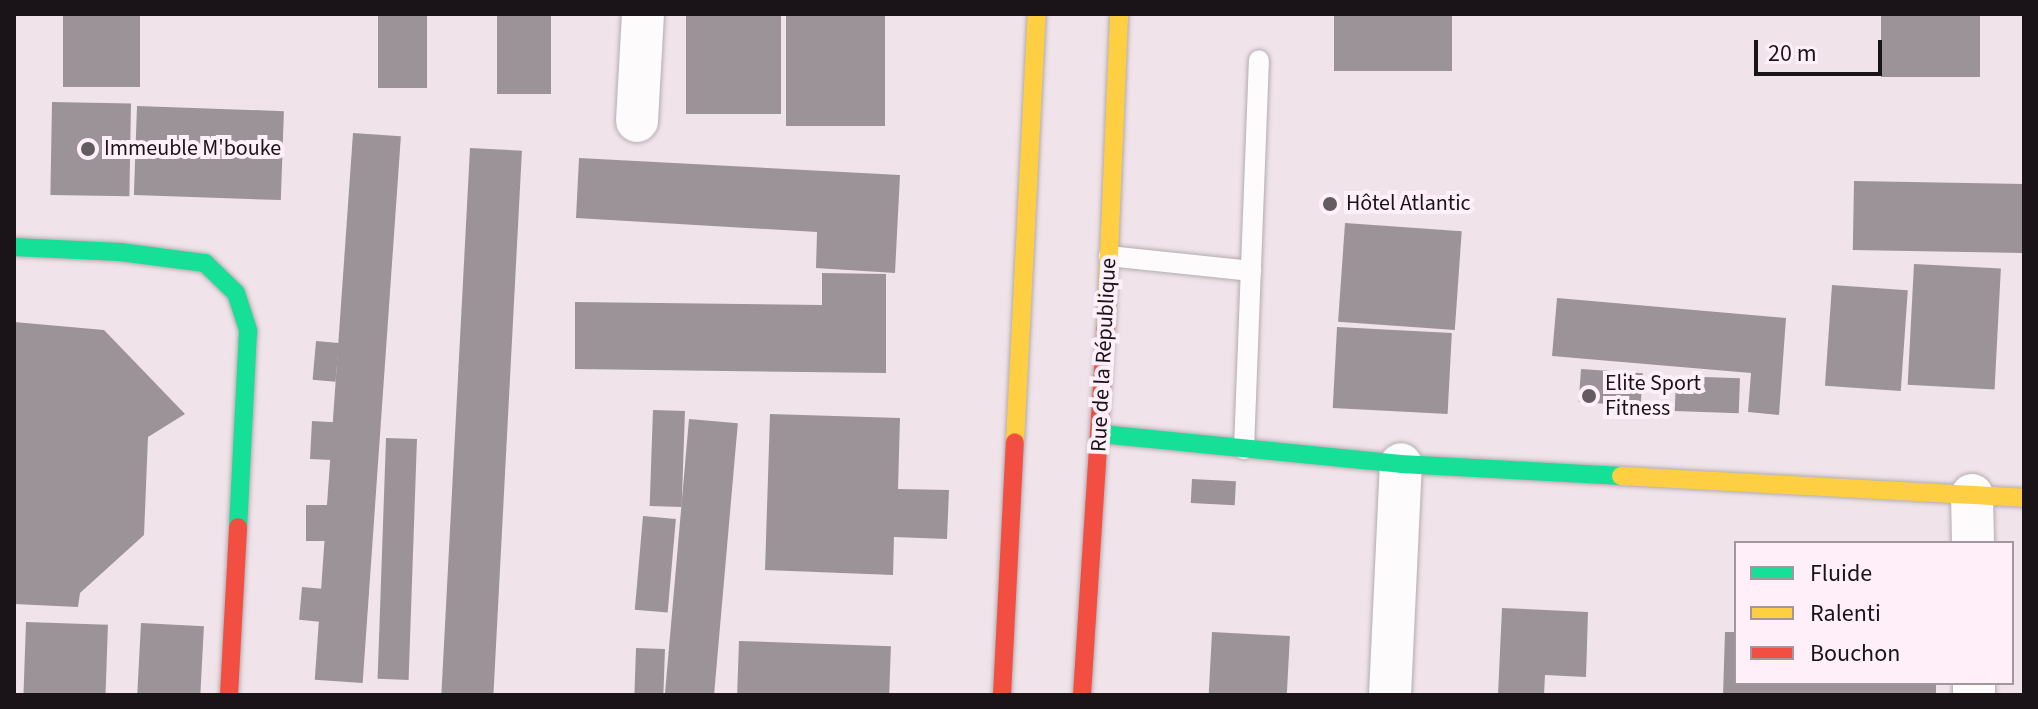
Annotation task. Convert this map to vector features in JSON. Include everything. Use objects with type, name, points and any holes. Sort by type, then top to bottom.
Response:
[{"type":"street","points":[[637,121],[643,14]]},
{"type":"street","points":[[1002,695],[1037,14]]},
{"type":"street","name":"Rue de la République","points":[[1082,695],[1101,434],[1119,14]]},
{"type":"street","points":[[14,247],[120,252],[205,263],[236,293],[248,331],[229,695]]},
{"type":"street","points":[[1101,434],[1401,464],[2024,498]]},
{"type":"street","points":[[1390,695],[1401,464]]},
{"type":"street","points":[[1972,495],[1973,541]]},
{"type":"lane","points":[[1244,449],[1259,60]]},
{"type":"lane","points":[[1109,256],[1251,271]]},
{"type":"building","points":[[63,14],[140,14],[140,87],[63,87]]},
{"type":"building","points":[[378,14],[427,14],[427,88],[378,88]]},
{"type":"building","points":[[497,14],[551,14],[551,94],[497,94]]},
{"type":"building","points":[[686,14],[781,14],[781,114],[686,114]]},
{"type":"building","points":[[786,14],[885,14],[885,126],[786,126]]},
{"type":"building","points":[[1334,14],[1452,14],[1452,71],[1334,71]]},
{"type":"building","points":[[1881,14],[1980,14],[1980,77],[1881,77]]},
{"type":"building","name":"Immeuble M'bouke","points":[[52,102],[131,103],[129,196],[50,195]]},
{"type":"building","points":[[137,106],[284,111],[281,200],[134,195]]},
{"type":"building","points":[[353,133],[401,136],[363,683],[315,680]]},
{"type":"building","points":[[470,148],[522,151],[493,695],[441,693]]},
{"type":"building","points":[[579,158],[900,175],[895,273],[816,268],[817,232],[576,218]]},
{"type":"building","points":[[1854,181],[2024,184],[2023,253],[1853,250]]},
{"type":"building","points":[[1345,223],[1462,231],[1455,330],[1338,322]]},
{"type":"building","points":[[1914,264],[2001,269],[1995,389],[1908,385]]},
{"type":"building","points":[[822,273],[886,274],[886,373],[575,369],[575,302],[822,305]]},
{"type":"building","points":[[1832,285],[1908,290],[1901,391],[1825,386]]},
{"type":"building","points":[[1557,298],[1786,318],[1779,415],[1748,412],[1751,373],[1552,356]]},
{"type":"building","points":[[14,322],[104,330],[185,414],[148,437],[144,535],[80,593],[78,607],[14,604]]},
{"type":"building","points":[[1337,327],[1452,333],[1448,414],[1333,408]]},
{"type":"building","points":[[316,341],[339,343],[336,382],[313,380]]},
{"type":"building","points":[[1581,369],[1643,373],[1641,406],[1579,402]]},
{"type":"building","points":[[1676,376],[1740,378],[1739,413],[1675,411]]},
{"type":"building","points":[[653,410],[685,411],[682,507],[650,506]]},
{"type":"building","points":[[770,414],[900,418],[898,489],[949,490],[947,539],[894,537],[893,575],[765,570]]},
{"type":"building","points":[[689,419],[738,423],[714,695],[665,695]]},
{"type":"building","points":[[312,421],[334,422],[332,460],[310,459]]},
{"type":"building","points":[[386,438],[417,439],[409,680],[378,679]]},
{"type":"building","points":[[1192,479],[1236,481],[1235,505],[1191,503]]},
{"type":"building","points":[[306,505],[330,505],[330,541],[306,541]]},
{"type":"building","points":[[643,516],[676,519],[668,613],[635,610]]},
{"type":"building","points":[[302,587],[325,589],[322,622],[299,620]]},
{"type":"building","points":[[1502,608],[1588,612],[1586,677],[1545,675],[1544,695],[1498,695]]},
{"type":"building","points":[[26,622],[108,625],[106,695],[23,695]]},
{"type":"building","points":[[141,623],[204,626],[200,695],[137,695]]},
{"type":"building","points":[[1212,632],[1290,636],[1287,695],[1209,695]]},
{"type":"building","points":[[1725,632],[1734,632],[1734,685],[1936,685],[1936,695],[1723,695]]},
{"type":"building","points":[[739,641],[891,646],[889,695],[737,695]]},
{"type":"building","points":[[636,648],[665,649],[663,695],[634,695]]},
{"type":"traffic: fast","points":[[14,247],[120,252],[205,263],[236,293],[248,331],[238,527]]},
{"type":"traffic: fast","points":[[1101,434],[1401,464],[1621,476]]},
{"type":"traffic: slow","points":[[1015,442],[1037,14]]},
{"type":"traffic: slow","points":[[1106,327],[1119,14]]},
{"type":"traffic: slow","points":[[1621,476],[2024,498]]},
{"type":"traffic: jam","points":[[1082,695],[1106,327]]},
{"type":"traffic: jam","points":[[1002,695],[1015,442]]},
{"type":"traffic: jam","points":[[229,695],[238,527]]},
{"type":"place","name":"Immeuble M'bouke","points":[[88,149]]},
{"type":"place","name":"Hôtel Atlantic","points":[[1330,204]]},
{"type":"place","name":"Elite Sport Fitness","points":[[1589,396]]}]
